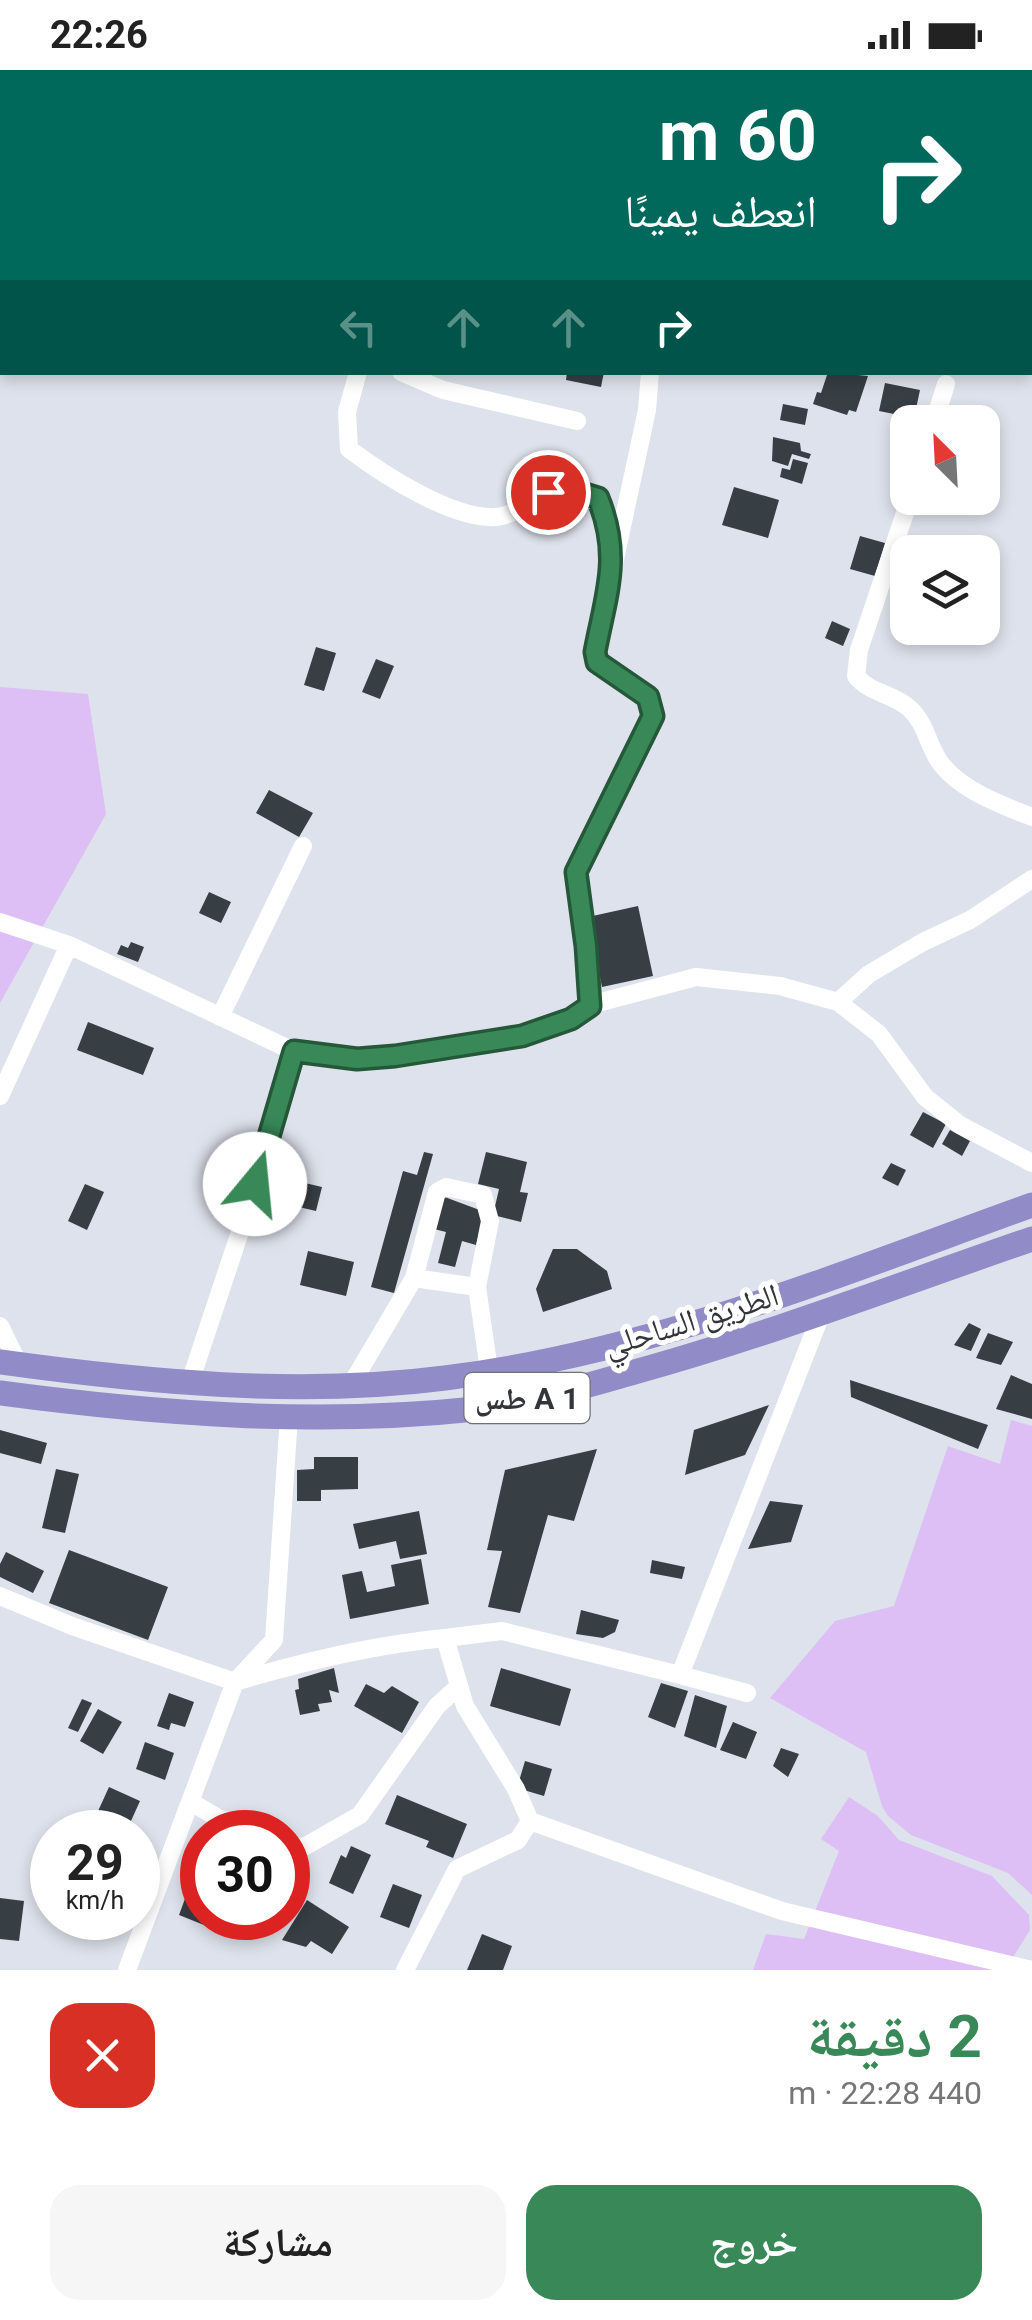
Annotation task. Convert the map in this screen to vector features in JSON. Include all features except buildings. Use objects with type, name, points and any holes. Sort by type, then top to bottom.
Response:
[{"type":"highway","name":"الطريق الساحلي","points":[[10,1364],[190,1382],[352,1383],[444,1378],[705,1322],[1032,1206]]},
{"type":"highway","name":"الطريق الساحلي","points":[[0,1393],[194,1414],[289,1416],[477,1408],[578,1388],[693,1356],[1032,1238]]},
{"type":"street","points":[[357,375],[347,412],[349,449],[379,471],[467,512],[498,517],[548,492],[565,488],[598,498],[608,522],[614,560]]},
{"type":"street","points":[[408,375],[442,390],[577,421]]},
{"type":"street","points":[[590,1006],[576,872],[653,716],[648,697],[597,662],[595,652],[647,410],[650,375]]},
{"type":"street","points":[[939,405],[946,384]]},
{"type":"street","points":[[904,515],[860,650],[856,676],[862,684],[905,704],[917,716],[941,764],[980,793],[1032,818]]},
{"type":"street","points":[[220,1017],[302,846]]},
{"type":"street","points":[[838,1002],[870,974],[922,942],[970,920],[1032,879]]},
{"type":"street","points":[[0,922],[69,944],[294,1051],[357,1059],[522,1036],[571,1019],[590,1006],[696,977],[780,986],[838,1002],[879,1034],[925,1096],[960,1125],[1032,1162]]},
{"type":"street","points":[[0,1096],[69,944]]},
{"type":"street","points":[[190,1382],[247,1211],[294,1051]]},
{"type":"street","points":[[352,1383],[414,1278],[437,1192],[446,1186],[483,1195],[490,1221],[477,1287],[489,1370]]},
{"type":"street","points":[[414,1278],[477,1287]]},
{"type":"street","points":[[680,1675],[822,1312]]},
{"type":"street","points":[[0,1326],[10,1364]]},
{"type":"street","points":[[127,1970],[235,1682],[274,1640],[289,1416]]},
{"type":"street","points":[[0,1596],[72,1626],[235,1682],[322,1656],[381,1644],[502,1631],[747,1693]]},
{"type":"street","points":[[405,1970],[457,1869],[518,1840],[530,1821],[525,1805],[456,1688],[446,1638]]},
{"type":"street","points":[[310,1843],[360,1815],[437,1706],[456,1688]]},
{"type":"street","points":[[191,1802],[204,1810]]},
{"type":"street","points":[[530,1821],[782,1911],[1032,1970]]},
{"type":"shaded area","points":[[0,687],[88,694],[106,814],[0,1003]]},
{"type":"shaded area","points":[[1011,1420],[1032,1426],[1032,1895],[1008,1873],[911,1835],[882,1806],[866,1752],[770,1698],[835,1621],[894,1606],[948,1446],[1000,1464]]},
{"type":"shaded area","points":[[849,1797],[878,1816],[899,1840],[992,1876],[1029,1915],[1030,1930],[1005,1970],[753,1970],[766,1934],[804,1939],[839,1851],[821,1839]]},
{"type":"route","points":[[255,1184],[294,1051],[357,1059],[395,1056],[522,1036],[571,1019],[590,1006],[576,872],[632,766],[653,716],[648,697],[597,662],[595,652],[614,560],[608,522],[598,498],[565,488],[548,492]]}]
